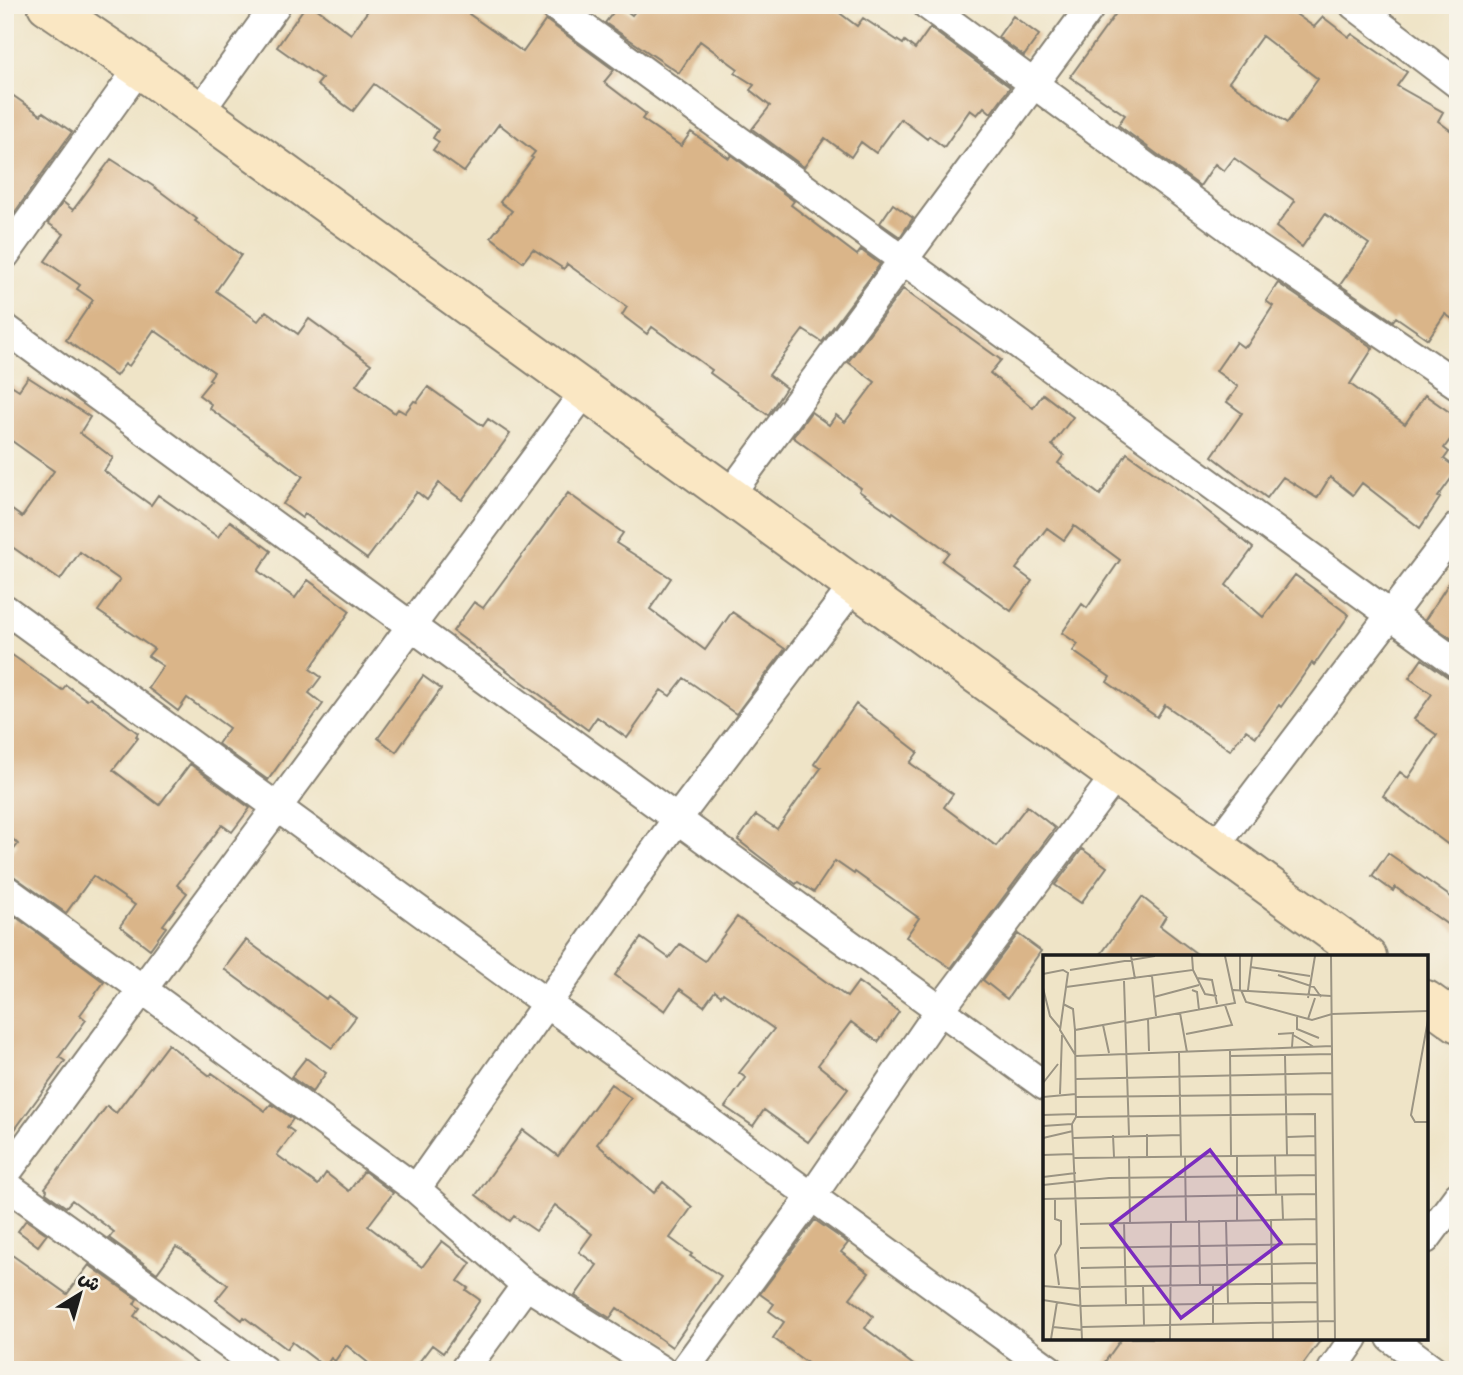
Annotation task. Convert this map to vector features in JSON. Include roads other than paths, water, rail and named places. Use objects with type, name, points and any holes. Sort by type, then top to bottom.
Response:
[{"type":"street","points":[[47,5],[200,111],[1364,955]]},
{"type":"street","points":[[200,111],[276,5]]},
{"type":"street","points":[[553,5],[902,262],[1458,664]]},
{"type":"street","points":[[927,5],[1252,245],[1458,385]]},
{"type":"street","points":[[730,494],[1092,5]]},
{"type":"street","points":[[1354,5],[1458,84]]},
{"type":"street","points":[[5,255],[139,68]]},
{"type":"street","points":[[5,328],[1043,1085]]},
{"type":"street","points":[[5,1175],[586,390]]},
{"type":"street","points":[[1216,845],[1458,526]]},
{"type":"street","points":[[416,1189],[677,819],[855,584]]},
{"type":"street","points":[[5,609],[1050,1370]]},
{"type":"street","points":[[684,1370],[812,1196],[940,1010],[1117,774]]},
{"type":"street","points":[[5,889],[416,1189],[526,1285],[661,1370]]},
{"type":"street","points":[[1428,1001],[1458,1023]]},
{"type":"street","points":[[5,1184],[264,1370]]},
{"type":"street","points":[[1428,1236],[1458,1196]]},
{"type":"street","points":[[464,1370],[526,1285]]},
{"type":"street","points":[[1332,1370],[1353,1340]]},
{"type":"street","points":[[1394,1340],[1434,1370]]}]
